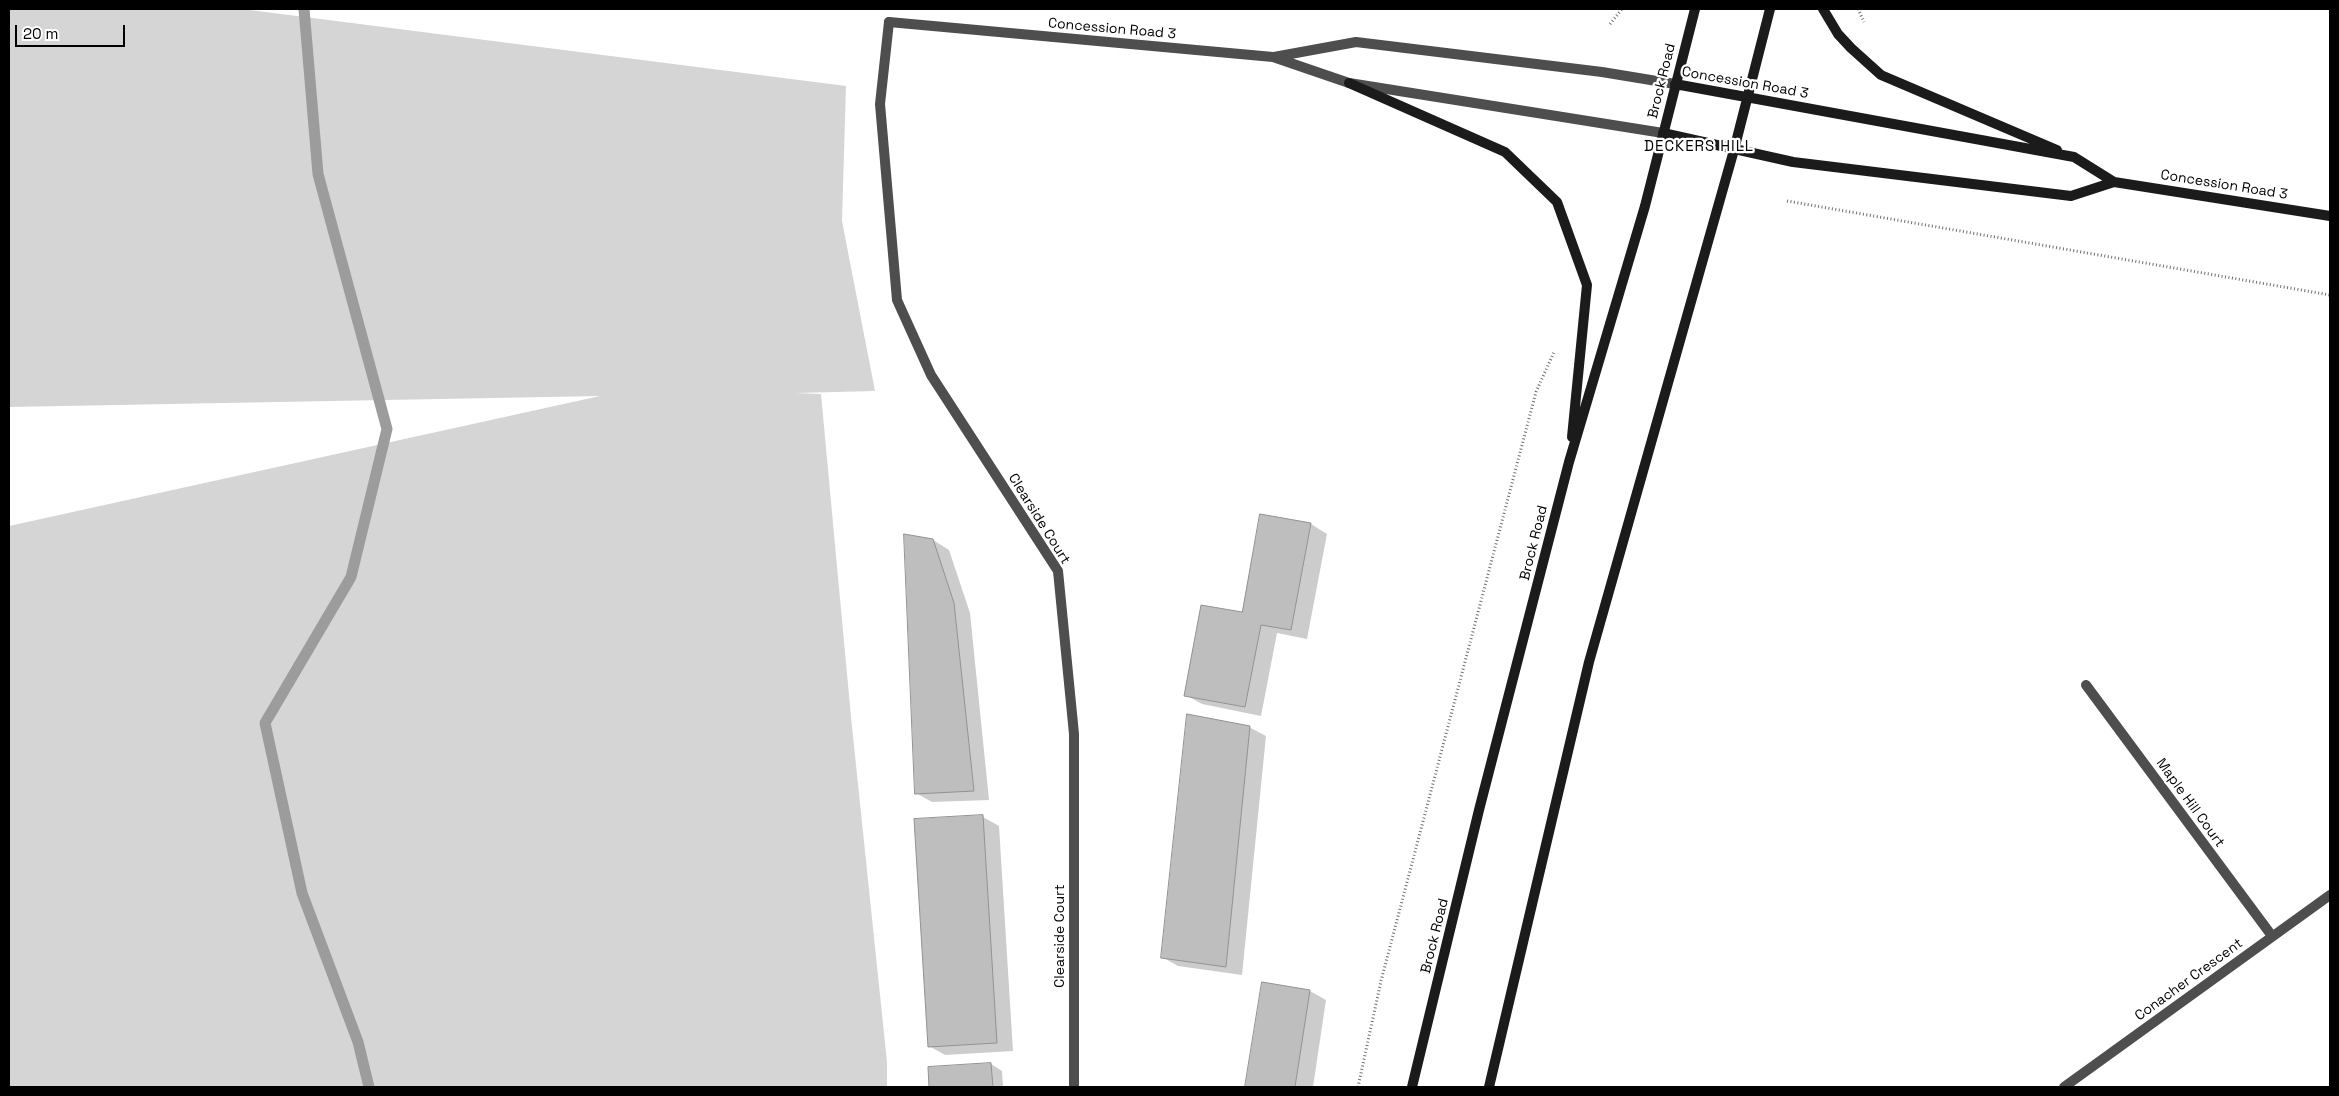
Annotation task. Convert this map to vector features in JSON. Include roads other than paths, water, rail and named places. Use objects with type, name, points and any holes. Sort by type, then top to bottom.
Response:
[{"type":"main road","name":"Brock Road","points":[[1412,1087],[1479,810],[1569,462],[1645,206],[1695,9]]},
{"type":"main road","points":[[1489,1087],[1589,662],[1734,150],[1770,9]]},
{"type":"main road","points":[[1823,9],[1850,48],[1881,75],[2074,157]]},
{"type":"main road","points":[[1349,82],[1504,152],[1557,202],[1587,285],[1569,462]]},
{"type":"main road","name":"Concession Road 3","points":[[1675,84],[2074,157],[2114,182],[2330,216]]},
{"type":"main road","name":"Concession Road 3","points":[[1663,133],[1794,162],[2071,196],[2114,182]]},
{"type":"street","name":"Concession Road 3","points":[[889,22],[1273,57],[1349,82],[1663,133]]},
{"type":"street","name":"Clearside Court","points":[[889,22],[880,104],[897,300],[931,375],[1058,571],[1074,734],[1074,1087]]},
{"type":"street","name":"Concession Road 3","points":[[1273,57],[1356,42],[1602,72],[1675,84]]},
{"type":"street","name":"Maple Hill Court","points":[[2086,685],[2272,936]]},
{"type":"street","name":"Conacher Crescent","points":[[2064,1087],[2330,896]]},
{"type":"waterway","points":[[304,9],[318,174],[387,429],[351,577],[265,723],[302,893],[358,1042],[369,1087]]},
{"type":"district","name":"DECKERS HILL","points":[[1699,147]]}]
